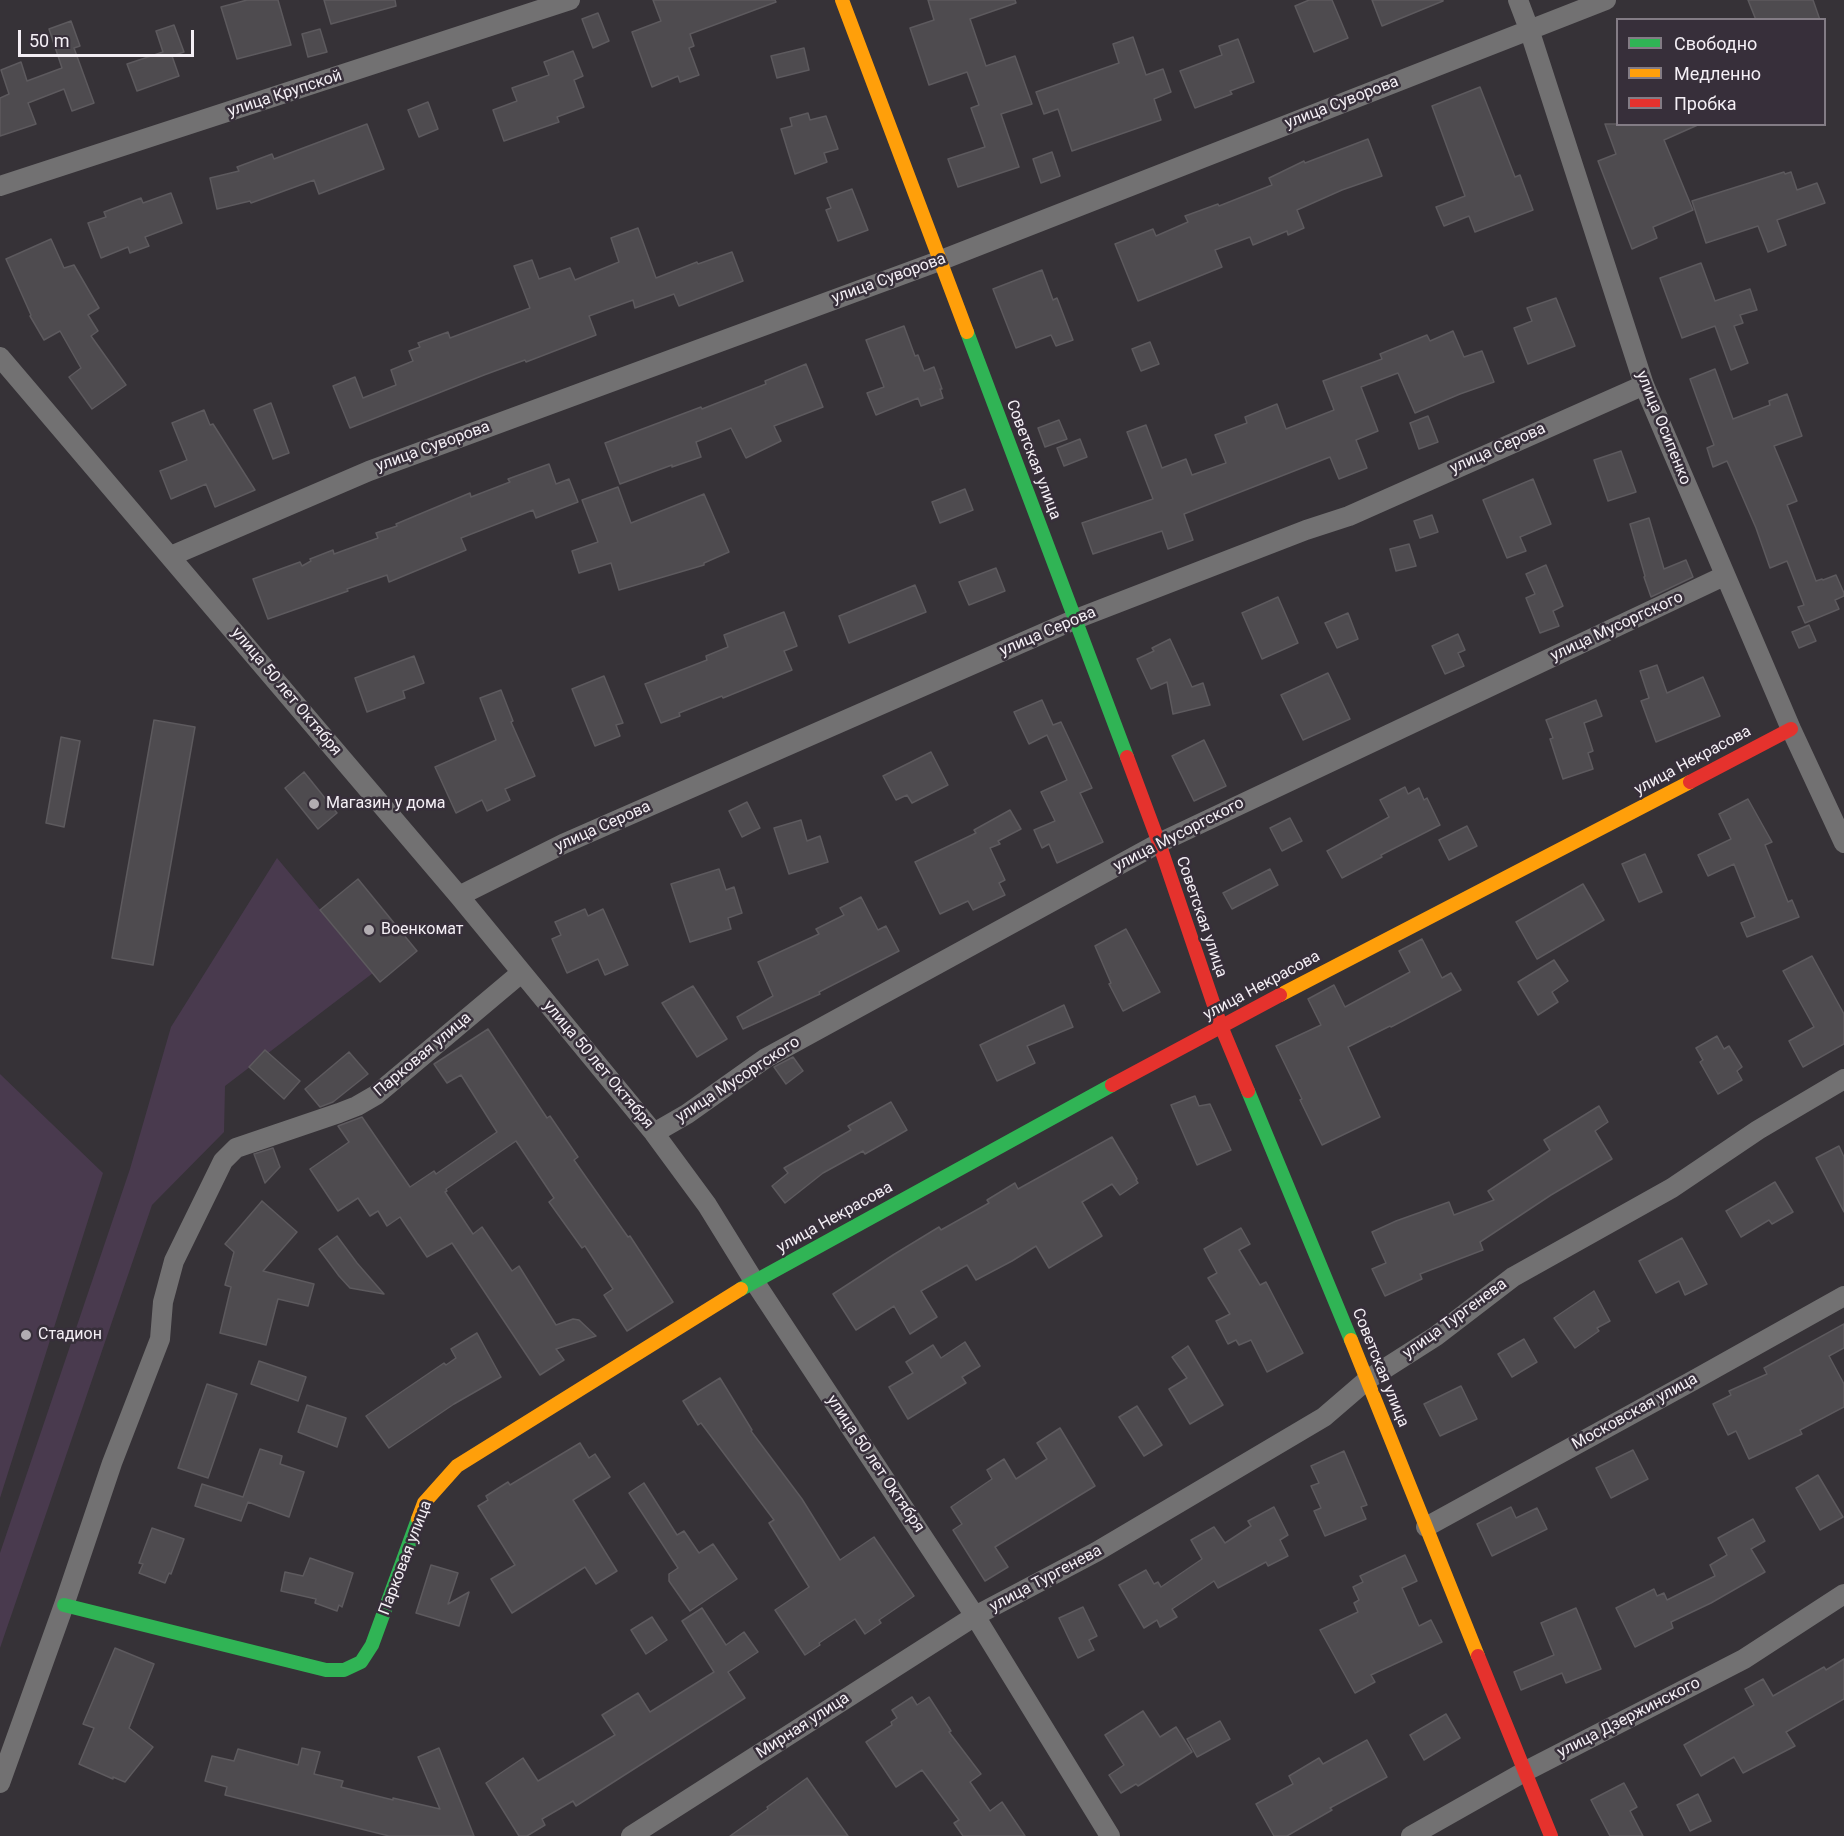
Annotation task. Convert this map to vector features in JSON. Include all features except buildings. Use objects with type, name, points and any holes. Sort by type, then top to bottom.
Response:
[{"type":"street","name":"улица Крупской","points":[[0,186],[570,0]]},
{"type":"street","name":"Советская улица","points":[[842,0],[1159,843],[1221,1026],[1551,1836]]},
{"type":"street","name":"улица Осипенко","points":[[1518,0],[1644,385],[1724,576],[1844,843]]},
{"type":"street","name":"улица Суворова","points":[[171,556],[369,471],[939,261],[1606,0]]},
{"type":"street","name":"улица 50 лет Октября","points":[[0,357],[459,896],[654,1133],[706,1205],[975,1616],[1110,1836]]},
{"type":"street","name":"улица Серова","points":[[459,896],[563,844],[1076,619],[1305,530],[1349,516],[1644,385]]},
{"type":"street","name":"улица Мусоргского","points":[[654,1133],[687,1114],[766,1058],[1159,843],[1724,576]]},
{"type":"street","name":"улица Некрасова","points":[[754,1281],[1221,1026],[1791,729]]},
{"type":"street","name":"Парковая улица","points":[[0,1783],[112,1463],[160,1339],[163,1302],[174,1261],[223,1161],[236,1148],[339,1113],[376,1095],[521,973]]},
{"type":"street","name":"улица Тургенева","points":[[975,1616],[1096,1552],[1324,1417],[1367,1380],[1436,1336],[1513,1277],[1672,1188],[1758,1130],[1844,1079]]},
{"type":"street","name":"Парковая улица","points":[[64,1605],[326,1670],[344,1670],[361,1662],[372,1646],[424,1503],[457,1466],[754,1281]]},
{"type":"street","name":"Московская улица","points":[[1426,1527],[1844,1296]]},
{"type":"street","name":"улица Дзержинского","points":[[1411,1836],[1524,1772],[1744,1659],[1844,1594]]},
{"type":"street","name":"Мирная улица","points":[[631,1836],[975,1616]]},
{"type":"shaded area","points":[[277,858],[373,973],[225,1086],[224,1132],[152,1205],[0,1648],[0,1553],[130,1169],[171,1027]]},
{"type":"shaded area","name":"Стадион","points":[[0,1074],[103,1173],[0,1498]]},
{"type":"traffic: fast","points":[[967,332],[1127,757]]},
{"type":"traffic: fast","points":[[741,1289],[1112,1085]]},
{"type":"traffic: fast","points":[[1248,1091],[1351,1340]]},
{"type":"traffic: fast","points":[[64,1605],[326,1670],[344,1670],[361,1662],[372,1645],[418,1519]]},
{"type":"traffic: slow","points":[[842,0],[967,332]]},
{"type":"traffic: slow","points":[[1280,995],[1690,782]]},
{"type":"traffic: slow","points":[[418,1519],[424,1503],[457,1466],[741,1289]]},
{"type":"traffic: slow","points":[[1351,1340],[1478,1656]]},
{"type":"traffic: jam","points":[[1690,782],[1791,729]]},
{"type":"traffic: jam","points":[[1127,757],[1159,843],[1221,1026],[1248,1091]]},
{"type":"traffic: jam","points":[[1112,1085],[1280,995]]},
{"type":"traffic: jam","points":[[1478,1656],[1551,1836]]},
{"type":"place","name":"Магазин у дома","points":[[314,804]]},
{"type":"place","name":"Военкомат","points":[[369,930]]},
{"type":"place","name":"Стадион","points":[[26,1335]]}]
